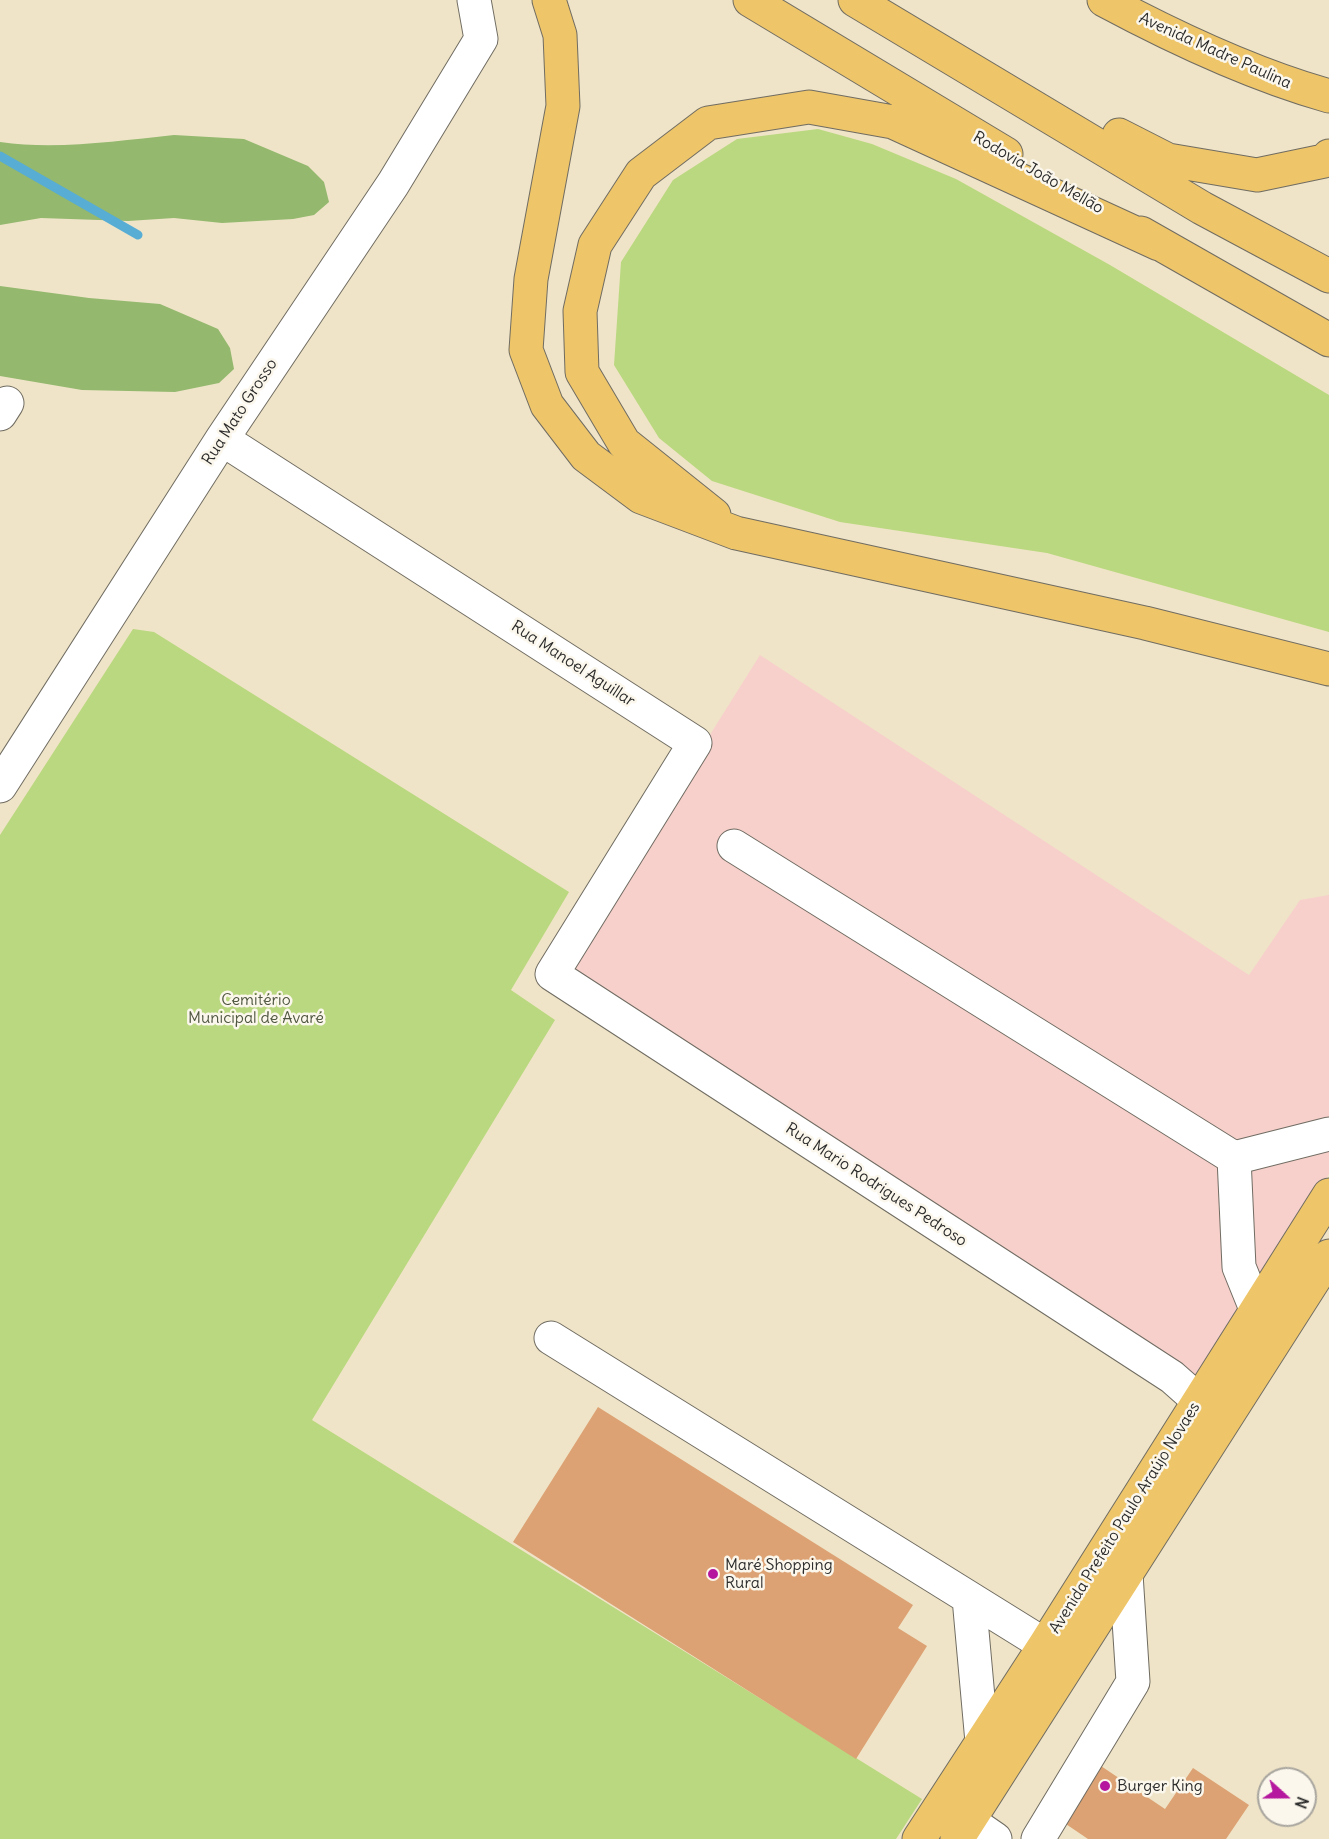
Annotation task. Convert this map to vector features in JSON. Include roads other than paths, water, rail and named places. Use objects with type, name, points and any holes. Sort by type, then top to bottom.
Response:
[{"type":"main road","points":[[549,0],[560,35],[563,106],[531,279],[526,350],[547,405],[586,456],[642,497],[736,533],[1145,623],[1329,669]]},
{"type":"main road","name":"Rodovia João Mellão","points":[[750,0],[839,56],[1159,244],[1329,340]]},
{"type":"main road","name":"Avenida Madre Paulina","points":[[1104,0],[1142,20],[1290,85],[1329,96]]},
{"type":"main road","points":[[861,4],[1167,160],[1257,175],[1324,161],[1329,156]]},
{"type":"main road","points":[[861,4],[1202,208],[1329,276]]},
{"type":"main road","points":[[736,533],[624,443],[582,372],[580,311],[595,245],[641,174],[708,123],[809,107],[893,122],[1159,244]]},
{"type":"main road","name":"Avenida Prefeito Paulo Araújo Novaes","points":[[919,1839],[1045,1645],[1329,1195]]},
{"type":"main road","name":"Avenida Prefeito Paulo Araújo Novaes","points":[[963,1830],[1329,1256]]},
{"type":"street","name":"Rua Mato Grosso","points":[[0,786],[222,439],[393,184],[481,39],[474,0]]},
{"type":"street","name":"Rua Manoel Aguillar","points":[[222,439],[695,743],[552,974]]},
{"type":"street","points":[[734,846],[1234,1158],[1329,1134]]},
{"type":"street","name":"Rua Mario Rodrigues Pedroso","points":[[552,974],[1172,1377],[1198,1400]]},
{"type":"street","points":[[1234,1158],[1239,1266],[1256,1309],[1276,1340]]},
{"type":"street","points":[[551,1338],[1045,1645]]},
{"type":"street","points":[[1038,1839],[1133,1682],[1126,1574]]},
{"type":"street","points":[[969,1598],[982,1742]]},
{"type":"street","points":[[963,1830],[995,1839]]},
{"type":"waterway","points":[[0,156],[138,235]]},
{"type":"place","name":"Maré Shopping Rural","points":[[713,1574]]},
{"type":"place","name":"Burger King","points":[[1105,1786]]},
{"type":"park label","name":"Cemitério Municipal de Avaré","points":[[256,1009]]}]
